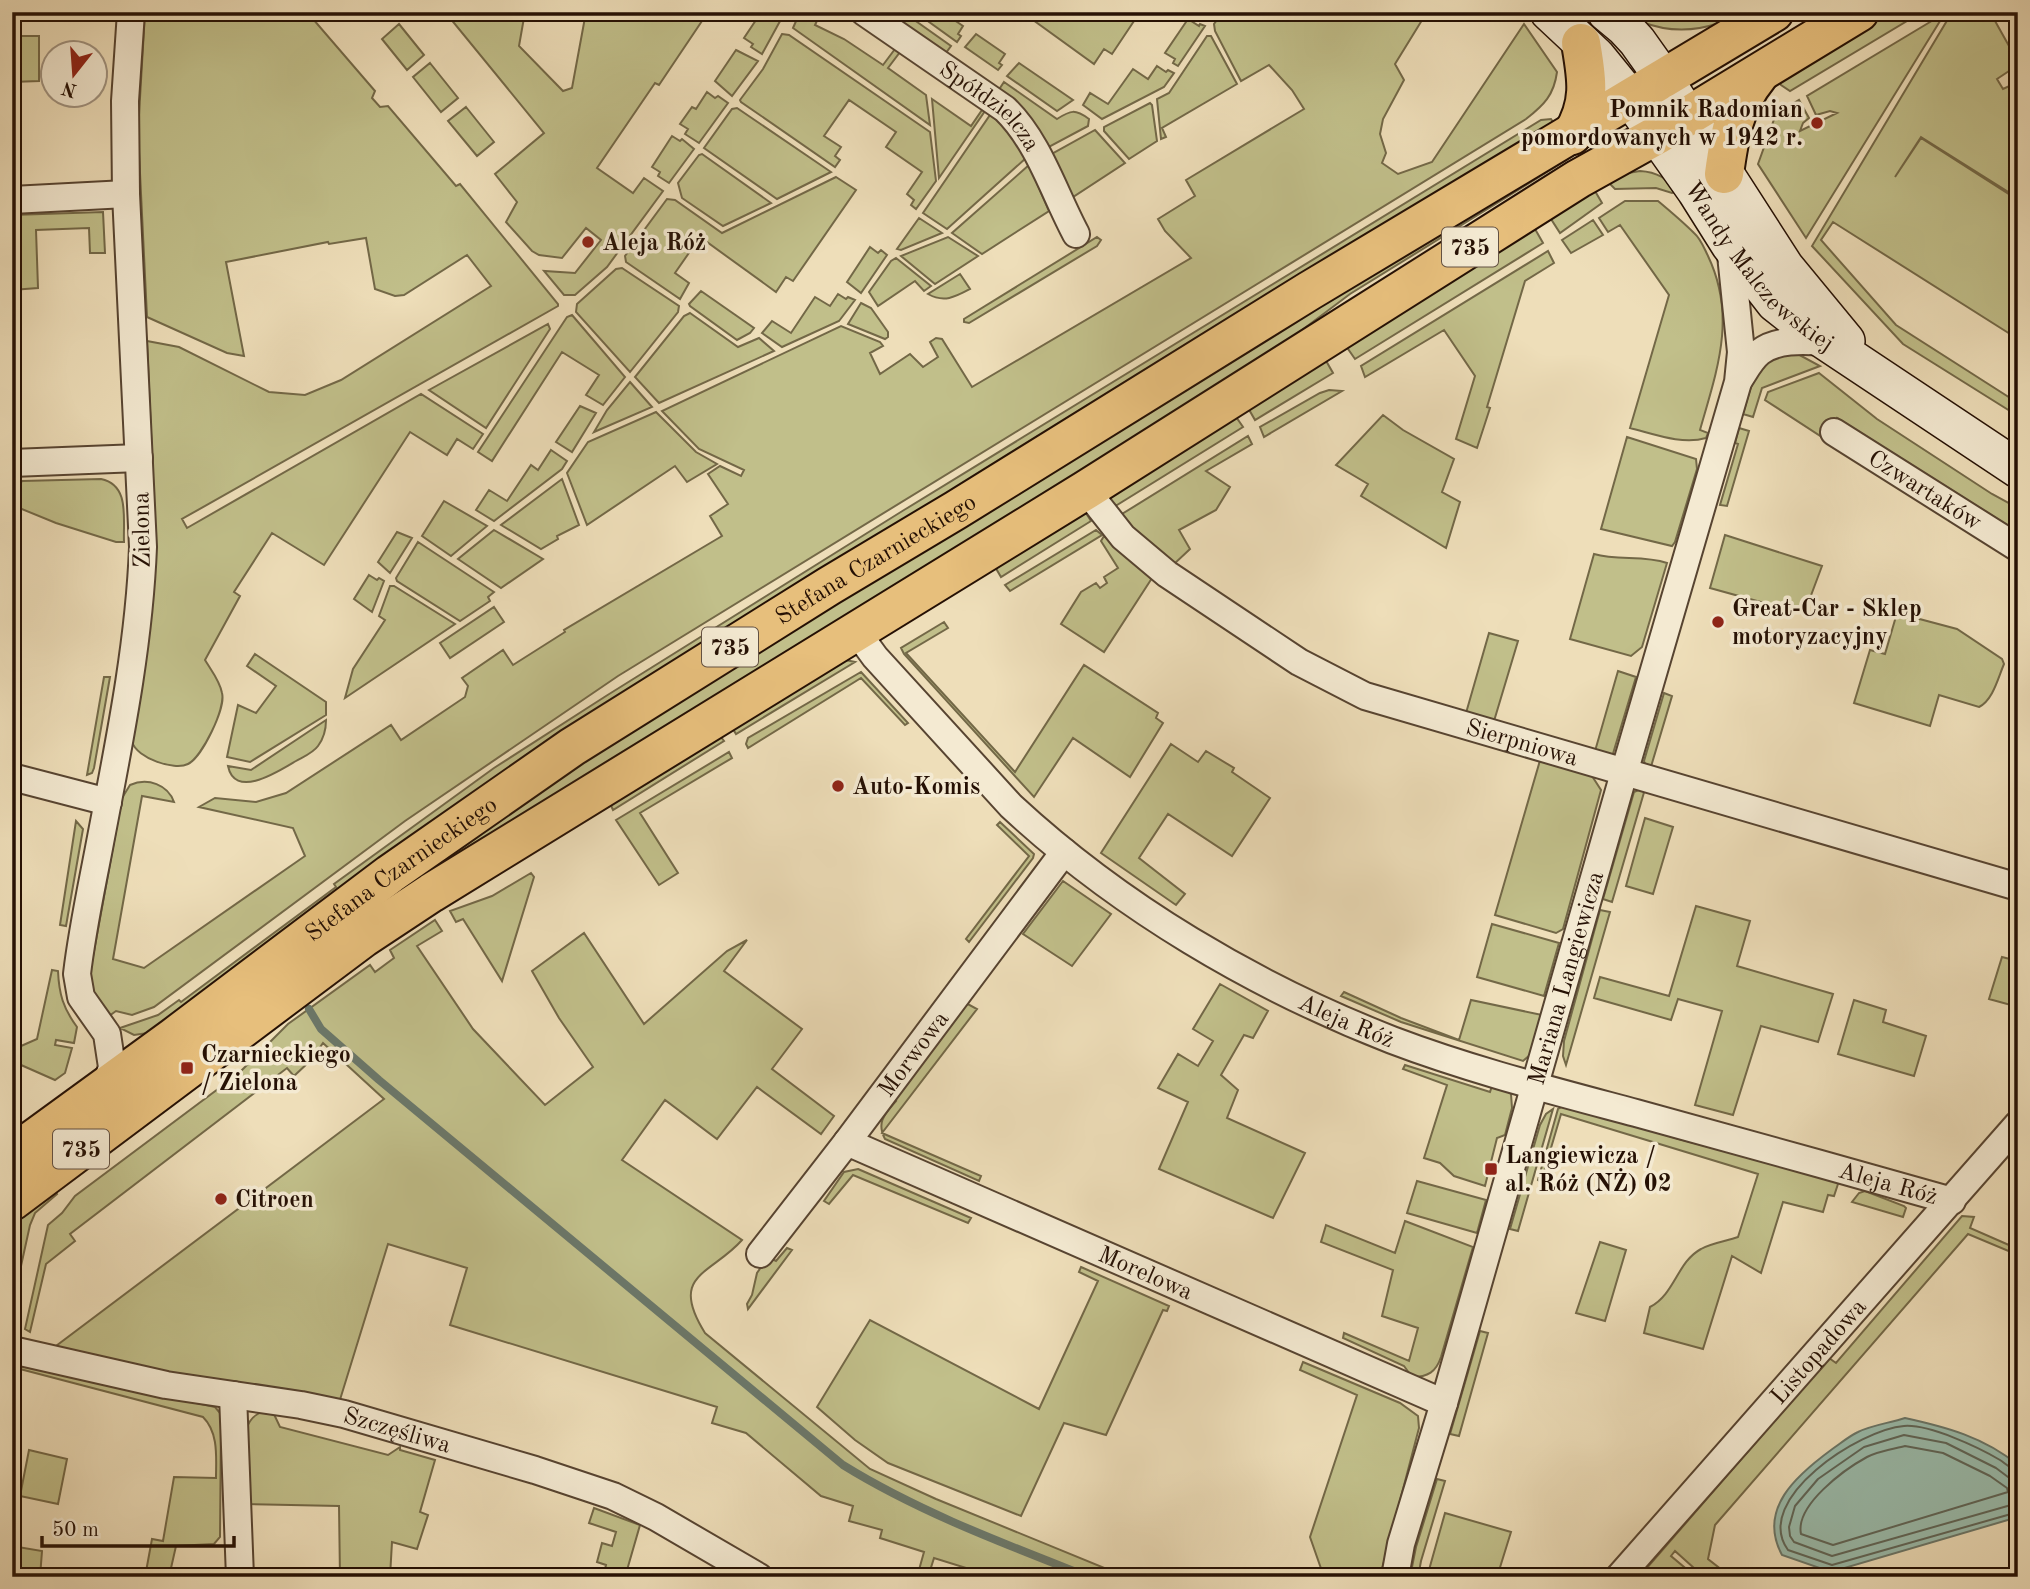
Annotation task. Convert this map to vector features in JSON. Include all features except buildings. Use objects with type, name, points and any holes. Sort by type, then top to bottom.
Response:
[{"type":"main road","name":"Wandy Malczewskiej","points":[[1549,12],[1596,56],[1631,99],[1672,126],[1724,174],[1785,267],[1849,344],[1883,379]]},
{"type":"main road","points":[[1606,12],[1624,27],[1664,79],[1672,126]]},
{"type":"main road","name":"735","points":[[1664,79],[1774,12]]},
{"type":"main road","name":"735","points":[[1672,126],[1859,12]]},
{"type":"main road","points":[[1572,135],[1584,108],[1587,90],[1581,43]]},
{"type":"main road","points":[[1724,174],[1735,116],[1741,100],[1761,72]]},
{"type":"main road","name":"Stefana Czarnieckiego","points":[[12,1155],[390,874],[572,747],[799,604],[1309,291],[1664,79]]},
{"type":"main road","name":"Wandy Malczewskiej","points":[[1672,126],[1696,191],[1730,245],[1775,303],[1828,342],[2018,469]]},
{"type":"main road","name":"Stefana Czarnieckiego","points":[[12,1201],[363,938],[526,833],[1086,490],[1578,179],[1672,126]]},
{"type":"street","name":"Zielona","points":[[105,1088],[112,1067],[107,1034],[81,997],[77,974],[140,615],[143,547],[126,194],[125,101],[131,12]]},
{"type":"street","name":"Spółdzielcza","points":[[864,12],[1015,119],[1076,234]]},
{"type":"street","points":[[12,200],[126,194]]},
{"type":"street","name":"Mariana Langiewicza","points":[[1395,1577],[1401,1544],[1738,382],[1741,352],[1730,245]]},
{"type":"street","name":"Mariana Langiewicza","points":[[1738,382],[1760,352],[1772,346],[1789,342],[1828,342]]},
{"type":"street","name":"Czwartaków","points":[[1834,432],[2018,548]]},
{"type":"street","points":[[12,463],[139,458]]},
{"type":"street","name":"Sierpniowa","points":[[1086,490],[1123,537],[1167,574],[1289,655],[1336,683],[1365,696],[2018,887]]},
{"type":"street","name":"Aleja Róż","points":[[856,631],[875,657],[1011,806],[1064,852],[1151,915],[1286,993],[1391,1040],[1535,1085],[1952,1201]]},
{"type":"street","points":[[12,777],[108,802]]},
{"type":"street","name":"Morwowa","points":[[760,1254],[1064,852]]},
{"type":"street","points":[[107,1034],[122,1040],[143,1043],[174,1037]]},
{"type":"street","name":"Listopadowa","points":[[1619,1577],[2018,1124]]},
{"type":"street","name":"Morelowa","points":[[847,1142],[1444,1403]]},
{"type":"street","name":"Szczęśliwa","points":[[12,1350],[166,1385],[344,1414],[581,1485],[613,1496],[656,1517],[759,1577]]},
{"type":"street","points":[[233,1395],[240,1577]]},
{"type":"shaded area","points":[[145,12],[307,12],[375,91],[372,98],[380,107],[388,106],[456,186],[460,184],[558,304],[182,519],[187,528],[421,394],[483,434],[473,449],[457,439],[447,455],[410,432],[324,565],[272,533],[234,592],[240,596],[205,660],[221,689],[222,700],[212,732],[200,752],[194,760],[182,766],[148,758],[135,748],[132,742],[156,548],[147,341],[179,347],[269,392],[305,395],[341,380],[491,286],[467,255],[404,295],[395,296],[375,289],[366,238],[328,242],[226,262],[244,356],[227,353],[147,317],[138,132]]},
{"type":"shaded area","points":[[445,12],[525,12],[519,46],[563,91],[572,88],[586,12],[708,12],[659,85],[655,83],[597,168],[633,193],[644,178],[663,191],[607,267],[575,295],[564,295],[544,271],[575,273],[601,240],[586,228],[562,258],[539,255],[532,251],[506,222],[517,202],[495,174],[544,133]]},
{"type":"shaded area","points":[[745,12],[785,12],[762,54],[744,38],[756,20]]},
{"type":"shaded area","points":[[800,12],[821,12],[815,25],[844,39],[883,65],[895,49],[900,52],[888,68],[926,95],[930,125],[793,28]]},
{"type":"shaded area","points":[[886,12],[903,12],[951,46],[945,54]]},
{"type":"shaded area","points":[[930,12],[948,12],[947,15],[963,26],[957,42],[925,19]]},
{"type":"shaded area","points":[[1022,12],[1140,12],[1112,54],[1104,49],[1094,64]]},
{"type":"shaded area","points":[[1223,12],[1427,12],[1395,64],[1404,80],[1383,119],[1380,134],[1386,153],[1382,163],[1398,174],[1432,162],[1524,24],[1557,72],[1556,80],[1547,99],[1526,119],[618,676],[405,821],[154,1007],[132,1015],[116,1011],[109,1016],[93,991],[90,973],[122,798],[130,785],[144,782],[156,784],[167,791],[174,802],[142,796],[113,959],[144,968],[305,856],[293,828],[199,807],[215,798],[256,802],[286,793],[391,725],[401,740],[465,697],[468,686],[462,678],[503,650],[513,665],[565,632],[564,630],[722,536],[710,516],[728,504],[708,474],[720,466],[741,476],[744,470],[699,449],[662,411],[841,326],[880,342],[883,346],[870,353],[880,374],[910,354],[923,367],[938,357],[930,342],[936,338],[942,339],[972,387],[1191,258],[1165,231],[1158,219],[1195,196],[1186,180],[1304,109],[1292,90],[1269,65],[1241,81],[1215,31],[1214,24]]},
{"type":"shaded area","points":[[1652,12],[1710,12],[1719,23],[1680,30],[1661,28],[1642,22]]},
{"type":"shaded area","points":[[1888,12],[1922,12],[1790,91],[1777,79]]},
{"type":"shaded area","points":[[1957,12],[1990,12],[2018,62],[2018,65],[1997,79],[2003,89],[2018,82],[2018,198],[1921,137],[1895,177],[1921,138],[2018,200],[2018,339],[1833,222],[1821,240],[1896,325],[2018,403],[2018,416],[1903,344],[1812,246],[1948,19]]},
{"type":"shaded area","points":[[1945,13],[1806,238],[1758,164],[1776,114],[1799,100],[1809,118],[1800,131],[1837,113],[1830,111],[1816,115],[1807,96]]},
{"type":"shaded area","points":[[1188,19],[1199,26],[1205,26],[1178,66],[1173,63],[1175,59],[1165,53]]},
{"type":"shaded area","points":[[399,24],[424,55],[407,70],[382,39]]},
{"type":"shaded area","points":[[782,34],[789,35],[930,132],[936,181],[916,209],[911,205],[914,200],[907,194],[922,172],[886,147],[896,132],[849,100],[824,136],[841,147],[835,156],[840,160],[835,167],[741,102]]},
{"type":"shaded area","points":[[976,34],[1005,54],[998,70],[965,47]]},
{"type":"shaded area","points":[[12,36],[39,36],[38,81],[12,82]]},
{"type":"shaded area","points":[[1207,36],[1211,36],[1237,84],[1162,128],[1166,137],[1161,139],[1157,99],[1169,93]]},
{"type":"shaded area","points":[[736,50],[758,61],[732,96],[715,81]]},
{"type":"shaded area","points":[[430,63],[458,98],[441,112],[413,77]]},
{"type":"shaded area","points":[[1019,63],[1073,100],[1057,111],[1007,76]]},
{"type":"shaded area","points":[[1157,66],[1166,72],[1168,70],[1174,73],[1164,87],[1102,119],[1083,105],[1090,93],[1108,104],[1133,69],[1148,79]]},
{"type":"shaded area","points":[[1004,82],[1057,119],[1076,112],[1089,119],[1088,126],[1047,148],[1027,113],[998,91]]},
{"type":"shaded area","points":[[707,92],[728,103],[699,143],[685,134],[688,129],[680,124],[692,107],[696,109]]},
{"type":"shaded area","points":[[932,99],[971,126],[982,110],[985,111],[939,178]]},
{"type":"shaded area","points":[[1150,103],[1157,141],[1129,159],[1104,131],[1104,127]]},
{"type":"shaded area","points":[[466,107],[494,142],[477,156],[448,121]]},
{"type":"shaded area","points":[[737,108],[831,172],[777,199],[704,148],[732,109]]},
{"type":"shaded area","points":[[990,115],[1005,126],[1026,158],[947,229],[923,213]]},
{"type":"shaded area","points":[[1551,119],[1555,125],[155,1032],[134,1035],[120,1028],[158,1015],[179,1000],[181,1002],[336,887],[334,884],[494,768],[606,696],[1541,120]]},
{"type":"shaded area","points":[[1095,130],[1125,163],[1073,197],[1050,155]]},
{"type":"shaded area","points":[[672,136],[680,141],[682,139],[694,149],[669,183],[658,176],[660,172],[652,167]]},
{"type":"shaded area","points":[[1569,149],[1573,156],[1350,294],[1278,348],[284,971],[529,792]]},
{"type":"shaded area","points":[[702,154],[771,203],[723,226],[682,198],[678,183]]},
{"type":"shaded area","points":[[1029,165],[1049,211],[982,254],[952,233]]},
{"type":"shaded area","points":[[1640,171],[1662,177],[1679,191],[1672,193],[1656,188],[1615,189],[1609,183],[1628,173]]},
{"type":"shaded area","points":[[836,177],[856,190],[793,281],[786,277],[776,292],[700,237],[675,273],[689,283],[680,299],[626,262],[625,256],[667,199],[675,200],[722,233]]},
{"type":"shaded area","points":[[1595,191],[1602,203],[1560,233],[1551,219]]},
{"type":"shaded area","points":[[1625,201],[1658,201],[1699,238],[1717,279],[1723,322],[1718,365],[1700,430],[1708,433],[1706,438],[1678,439],[1630,428],[1669,295],[1620,225],[1608,232],[1599,218]]},
{"type":"shaded area","points":[[103,212],[105,253],[90,253],[89,228],[36,230],[38,288],[12,290],[12,215]]},
{"type":"shaded area","points":[[919,218],[942,233],[901,250],[897,249]]},
{"type":"shaded area","points":[[1593,220],[1603,235],[1571,253],[1562,240]]},
{"type":"shaded area","points":[[1535,229],[1543,243],[1355,359],[1346,346]]},
{"type":"shaded area","points":[[948,237],[978,256],[935,284],[901,256]]},
{"type":"shaded area","points":[[1097,237],[1101,240],[1097,246],[969,323],[964,322],[964,319]]},
{"type":"shaded area","points":[[870,247],[887,255],[861,293],[847,282]]},
{"type":"shaded area","points":[[1548,251],[1554,263],[1525,281],[1477,448],[1456,439],[1475,376],[1444,330],[1365,377],[1361,366]]},
{"type":"shaded area","points":[[896,258],[931,286],[924,291],[915,281],[878,306],[869,292]]},
{"type":"shaded area","points":[[622,268],[679,306],[678,312],[630,372],[576,312],[577,304],[616,269]]},
{"type":"shaded area","points":[[960,274],[970,289],[944,298],[928,294]]},
{"type":"shaded area","points":[[701,291],[754,328],[737,340],[690,306]]},
{"type":"shaded area","points":[[838,294],[855,300],[839,321],[782,347],[762,333],[772,321],[791,333],[815,297],[830,306]]},
{"type":"shaded area","points":[[861,303],[871,308],[888,332],[888,337],[885,339],[848,324]]},
{"type":"shaded area","points":[[690,313],[738,347],[759,338],[774,351],[659,403],[635,377],[684,316]]},
{"type":"shaded area","points":[[572,315],[625,377],[603,405],[586,395],[599,375],[562,352],[492,461],[478,452],[567,317]]},
{"type":"shaded area","points":[[548,324],[550,329],[486,428],[429,390]]},
{"type":"shaded area","points":[[1794,352],[1820,366],[1762,388],[1753,417],[1743,414],[1755,373],[1762,362]]},
{"type":"shaded area","points":[[1325,359],[1333,373],[1255,420],[1247,406]]},
{"type":"shaded area","points":[[1819,373],[1877,419],[2018,508],[2018,532],[1837,418],[1825,439],[1765,400],[1768,392]]},
{"type":"shaded area","points":[[630,382],[652,407],[594,432],[607,410]]},
{"type":"shaded area","points":[[1329,390],[1342,391],[1264,437],[1260,427]]},
{"type":"shaded area","points":[[580,406],[596,413],[572,452],[556,442]]},
{"type":"shaded area","points":[[656,412],[696,452],[717,464],[687,482],[675,466],[587,525],[567,473],[588,442]]},
{"type":"shaded area","points":[[1234,414],[1243,427],[1117,505],[1108,500],[1111,490]]},
{"type":"shaded area","points":[[1383,415],[1403,430],[1454,459],[1442,492],[1460,502],[1446,548],[1361,496],[1368,484],[1336,465]]},
{"type":"shaded area","points":[[1739,428],[1749,431],[1727,506],[1720,505],[1738,444],[1735,443]]},
{"type":"shaded area","points":[[1248,436],[1252,444],[1206,471],[1230,487],[1216,510],[1179,530],[1190,549],[1172,566],[1123,521],[1122,514]]},
{"type":"shaded area","points":[[1627,437],[1696,459],[1697,469],[1672,546],[1601,529]]},
{"type":"shaded area","points":[[551,450],[567,461],[562,469],[494,521],[476,510],[489,490],[507,501],[531,465],[538,470]]},
{"type":"shaded area","points":[[101,479],[110,482],[121,495],[124,542],[116,542],[56,523],[12,505],[12,484],[20,484],[22,481]]},
{"type":"shaded area","points":[[562,479],[579,525],[557,536],[558,539],[541,549],[501,525]]},
{"type":"shaded area","points":[[444,501],[487,526],[451,556],[422,536]]},
{"type":"shaded area","points":[[1077,512],[1086,513],[1091,521],[1001,577],[994,565]]},
{"type":"shaded area","points":[[494,530],[543,559],[501,588],[458,559]]},
{"type":"shaded area","points":[[1096,530],[1102,535],[1010,591],[1005,585]]},
{"type":"shaded area","points":[[397,532],[412,538],[390,573],[378,562]]},
{"type":"shaded area","points":[[1725,535],[1822,566],[1804,614],[1710,588]]},
{"type":"shaded area","points":[[1104,536],[1154,575],[1104,652],[1061,624],[1081,592],[1096,583],[1100,588],[1107,583],[1104,577],[1118,568],[1101,541]]},
{"type":"shaded area","points":[[418,542],[494,592],[488,597],[490,601],[460,621],[397,581],[396,578]]},
{"type":"shaded area","points":[[1594,554],[1667,563],[1642,647],[1631,656],[1570,639]]},
{"type":"shaded area","points":[[369,575],[384,581],[372,612],[354,599]]},
{"type":"shaded area","points":[[390,586],[455,624],[345,698],[353,669],[385,620],[379,616]]},
{"type":"shaded area","points":[[494,607],[504,622],[450,658],[440,643]]},
{"type":"shaded area","points":[[1897,613],[1957,629],[2002,659],[2004,664],[1997,682],[1984,704],[1979,707],[1939,695],[1930,726],[1854,703],[1870,650],[1885,654]]},
{"type":"shaded area","points":[[944,622],[948,628],[906,653],[1015,772],[1084,665],[1158,713],[1156,718],[1163,723],[1130,777],[1073,738],[1034,797],[904,654],[901,648]]},
{"type":"shaded area","points":[[1489,633],[1518,641],[1494,721],[1466,713]]},
{"type":"shaded area","points":[[255,654],[326,702],[326,715],[250,762],[227,757],[238,705],[256,713],[276,686],[247,666]]},
{"type":"shaded area","points":[[841,659],[855,662],[736,734],[730,724]]},
{"type":"shaded area","points":[[1618,671],[1636,677],[1612,757],[1595,751]]},
{"type":"shaded area","points":[[861,672],[908,723],[905,725],[861,678],[748,748],[748,738]]},
{"type":"shaded area","points":[[104,677],[110,677],[94,768],[92,773],[87,775]]},
{"type":"shaded area","points":[[1664,693],[1672,696],[1650,770],[1644,761]]},
{"type":"shaded area","points":[[326,720],[322,740],[308,755],[258,780],[239,781],[232,776],[228,766],[251,770]]},
{"type":"shaded area","points":[[717,732],[724,741],[613,810],[608,799]]},
{"type":"shaded area","points":[[1171,744],[1198,762],[1206,751],[1234,768],[1232,772],[1270,798],[1232,856],[1168,814],[1139,858],[1185,894],[1176,905],[1101,853]]},
{"type":"shaded area","points":[[729,752],[732,758],[640,813],[678,873],[659,885],[616,820]]},
{"type":"shaded area","points":[[1541,757],[1592,776],[1601,790],[1563,929],[1556,933],[1495,915]]},
{"type":"shaded area","points":[[1645,789],[1612,902],[1603,899],[1634,792]]},
{"type":"shaded area","points":[[1645,818],[1673,827],[1653,894],[1626,886]]},
{"type":"shaded area","points":[[76,821],[83,829],[66,926],[60,925]]},
{"type":"shaded area","points":[[1000,822],[1034,854],[1033,858],[969,942],[966,939],[1029,856],[997,825]]},
{"type":"shaded area","points":[[531,873],[534,877],[502,981],[463,919],[456,922],[450,911],[492,896]]},
{"type":"shaded area","points":[[1063,881],[1111,914],[1072,966],[1023,934]]},
{"type":"shaded area","points":[[1696,906],[1750,921],[1737,966],[1833,994],[1818,1042],[1761,1026],[1733,1115],[1695,1105],[1722,1011],[1678,999],[1671,1020],[1594,998],[1600,977],[1669,996]]},
{"type":"shaded area","points":[[1600,910],[1610,912],[1566,1065],[1563,1056],[1564,1041]]},
{"type":"shaded area","points":[[435,920],[442,931],[417,946],[473,1029],[545,1105],[593,1067],[559,1018],[532,971],[584,933],[644,1024],[727,951],[747,940],[724,971],[802,1029],[772,1069],[834,1116],[821,1134],[757,1087],[717,1139],[665,1100],[622,1160],[742,1240],[698,1277],[692,1287],[691,1298],[695,1314],[705,1333],[870,1469],[1107,1569],[1104,1577],[995,1577],[934,1558],[928,1577],[917,1577],[924,1552],[880,1538],[882,1530],[849,1521],[853,1506],[821,1496],[746,1433],[712,1423],[717,1407],[450,1325],[467,1268],[388,1244],[339,1403],[218,1385],[52,1349],[384,1099],[323,1043],[311,1060],[294,1076],[287,1068],[70,1234],[75,1241],[46,1264],[30,1332],[25,1329],[48,1225],[75,1196],[238,1074],[288,1024],[370,965],[375,972],[394,958],[390,950]]},
{"type":"shaded area","points":[[1492,924],[1559,943],[1544,996],[1477,977]]},
{"type":"shaded area","points":[[2002,957],[2018,961],[2018,1007],[1989,999]]},
{"type":"shaded area","points":[[52,970],[58,971],[63,1001],[77,1027],[74,1043],[56,1040],[55,1045],[72,1048],[65,1073],[55,1080],[12,1061],[12,1050],[37,1039]]},
{"type":"shaded area","points":[[1220,984],[1268,1011],[1253,1038],[1244,1035],[1221,1075],[1238,1090],[1227,1118],[1305,1153],[1273,1218],[1159,1169],[1188,1102],[1158,1088],[1178,1054],[1198,1066],[1213,1041],[1193,1029]]},
{"type":"shaded area","points":[[1344,992],[1459,1040],[1471,1000],[1542,1015],[1530,1055],[1523,1061],[1401,1022],[1341,996]]},
{"type":"shaded area","points":[[1854,1000],[1886,1010],[1883,1022],[1926,1036],[1914,1076],[1838,1054]]},
{"type":"shaded area","points":[[964,1002],[977,1009],[882,1133],[883,1118],[896,1101],[891,1097]]},
{"type":"shaded area","points":[[1405,1065],[1490,1092],[1493,1083],[1511,1094],[1512,1108],[1505,1135],[1497,1138],[1485,1186],[1454,1176],[1440,1163],[1424,1158],[1447,1085],[1403,1069]]},
{"type":"shaded area","points":[[1565,1105],[1836,1181],[1838,1184],[1834,1196],[1828,1195],[1823,1212],[1783,1202],[1761,1273],[1732,1256],[1703,1349],[1644,1333],[1650,1307],[1665,1294],[1686,1262],[1709,1245],[1738,1237],[1758,1174],[1561,1114],[1541,1182],[1538,1180],[1558,1109]]},
{"type":"shaded area","points":[[1553,1109],[1518,1231],[1510,1229],[1540,1125],[1546,1114]]},
{"type":"shaded area","points":[[883,1133],[981,1176],[979,1181],[885,1139]]},
{"type":"shaded area","points":[[858,1169],[971,1218],[968,1223],[853,1175],[829,1204],[824,1201],[844,1172]]},
{"type":"shaded area","points":[[1417,1181],[1486,1200],[1477,1233],[1407,1213]]},
{"type":"shaded area","points":[[53,1188],[57,1194],[35,1213],[30,1225],[12,1307],[12,1219]]},
{"type":"shaded area","points":[[1865,1191],[1904,1206],[1906,1208],[1903,1217],[1852,1202],[1859,1193]]},
{"type":"shaded area","points":[[1962,1216],[1974,1217],[1970,1228],[2018,1249],[2018,1255],[1968,1234],[1715,1525],[1708,1559],[1731,1577],[1704,1577],[1675,1551],[1671,1556],[1696,1577],[1639,1577],[1829,1358],[1836,1363]]},
{"type":"shaded area","points":[[1405,1221],[1473,1247],[1439,1362],[1431,1373],[1418,1377],[1412,1377],[1404,1366],[1343,1338],[1344,1333],[1409,1361],[1418,1328],[1382,1316],[1393,1270],[1321,1242],[1326,1225],[1395,1253]]},
{"type":"shaded area","points":[[1600,1242],[1626,1250],[1605,1321],[1576,1313]]},
{"type":"shaded area","points":[[787,1248],[792,1250],[748,1309],[747,1304],[757,1273],[768,1257],[776,1261]]},
{"type":"shaded area","points":[[1081,1267],[1169,1306],[1167,1311],[1163,1310],[1106,1435],[1064,1423],[1021,1516],[888,1463],[855,1440],[817,1407],[870,1320],[1039,1409],[1098,1281],[1079,1272]]},
{"type":"shaded area","points":[[1480,1331],[1488,1333],[1459,1436],[1450,1434]]},
{"type":"shaded area","points":[[1303,1362],[1400,1403],[1418,1416],[1419,1428],[1380,1577],[1324,1577],[1310,1537],[1357,1395],[1300,1370]]},
{"type":"shaded area","points":[[21,1365],[215,1407],[220,1413],[221,1421],[220,1537],[214,1544],[176,1546],[169,1577],[145,1577],[152,1539],[163,1541],[174,1477],[216,1478],[214,1438],[203,1417],[20,1369]]},
{"type":"shaded area","points":[[272,1410],[280,1427],[388,1455],[400,1447],[400,1450],[435,1460],[420,1512],[428,1515],[417,1549],[392,1542],[390,1577],[340,1577],[339,1506],[248,1504],[246,1430],[255,1415]]},
{"type":"shaded area","points":[[29,1450],[67,1459],[58,1504],[20,1496]]},
{"type":"shaded area","points":[[1437,1479],[1445,1481],[1418,1577],[1410,1577],[1416,1547]]},
{"type":"shaded area","points":[[594,1508],[640,1525],[625,1577],[603,1577],[606,1565],[597,1562],[602,1543],[612,1546],[616,1532],[589,1523]]},
{"type":"shaded area","points":[[1445,1513],[1511,1532],[1497,1577],[1427,1577]]},
{"type":"shaded area","points":[[12,1546],[42,1551],[40,1577],[12,1577]]},
{"type":"water","points":[[1905,1418],[1964,1434],[1992,1447],[2018,1465],[2018,1517],[1831,1572],[1782,1555],[1774,1523],[1784,1495],[1794,1482],[1805,1470],[1844,1440],[1869,1428]]},
{"type":"waterway","points":[[309,1009],[321,1029],[379,1080],[843,1465],[932,1512],[1089,1577]]},
{"type":"place","name":"Pomnik Radomian pomordowanych w 1942 r.","points":[[1817,123]]},
{"type":"place","name":"Aleja Róż","points":[[588,242]]},
{"type":"place","name":"Great-Car - Sklep motoryzacyjny","points":[[1718,622]]},
{"type":"place","name":"Auto-Komis","points":[[838,786]]},
{"type":"place","name":"Czarnieckiego / Zielona","points":[[187,1068]]},
{"type":"place","name":"Langiewicza / al. Róż (NŻ) 02","points":[[1491,1169]]},
{"type":"place","name":"Citroen","points":[[221,1199]]}]
